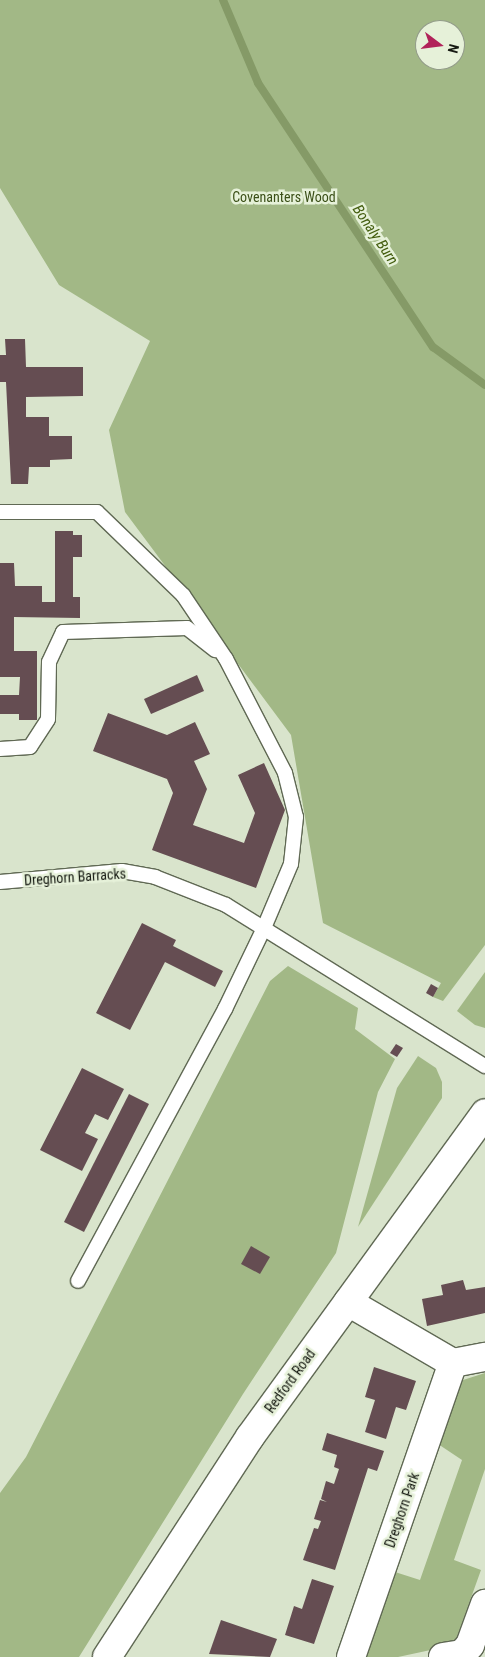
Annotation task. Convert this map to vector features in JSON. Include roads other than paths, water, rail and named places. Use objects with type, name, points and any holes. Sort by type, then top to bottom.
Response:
[{"type":"main road","name":"Redford Road","points":[[107,1657],[250,1437],[485,1113]]},
{"type":"main road","points":[[348,1302],[453,1362],[485,1357]]},
{"type":"main road","name":"Dreghorn Park","points":[[351,1657],[453,1362]]},
{"type":"main road","points":[[443,1657],[462,1654],[470,1645],[485,1604]]},
{"type":"lane","points":[[0,512],[97,512],[183,595],[226,658],[285,773],[296,817],[291,864],[264,928],[225,1009],[78,1280]]},
{"type":"lane","points":[[0,749],[30,747],[48,719],[49,662],[63,632],[187,628],[226,658]]},
{"type":"lane","name":"Dreghorn Barracks","points":[[0,882],[122,871],[155,877],[226,905],[485,1066]]},
{"type":"waterway","name":"Bonaly Burn","points":[[223,0],[258,83],[433,347],[485,385]]},
{"type":"park label","name":"Covenanters Wood","points":[[284,197]]}]
